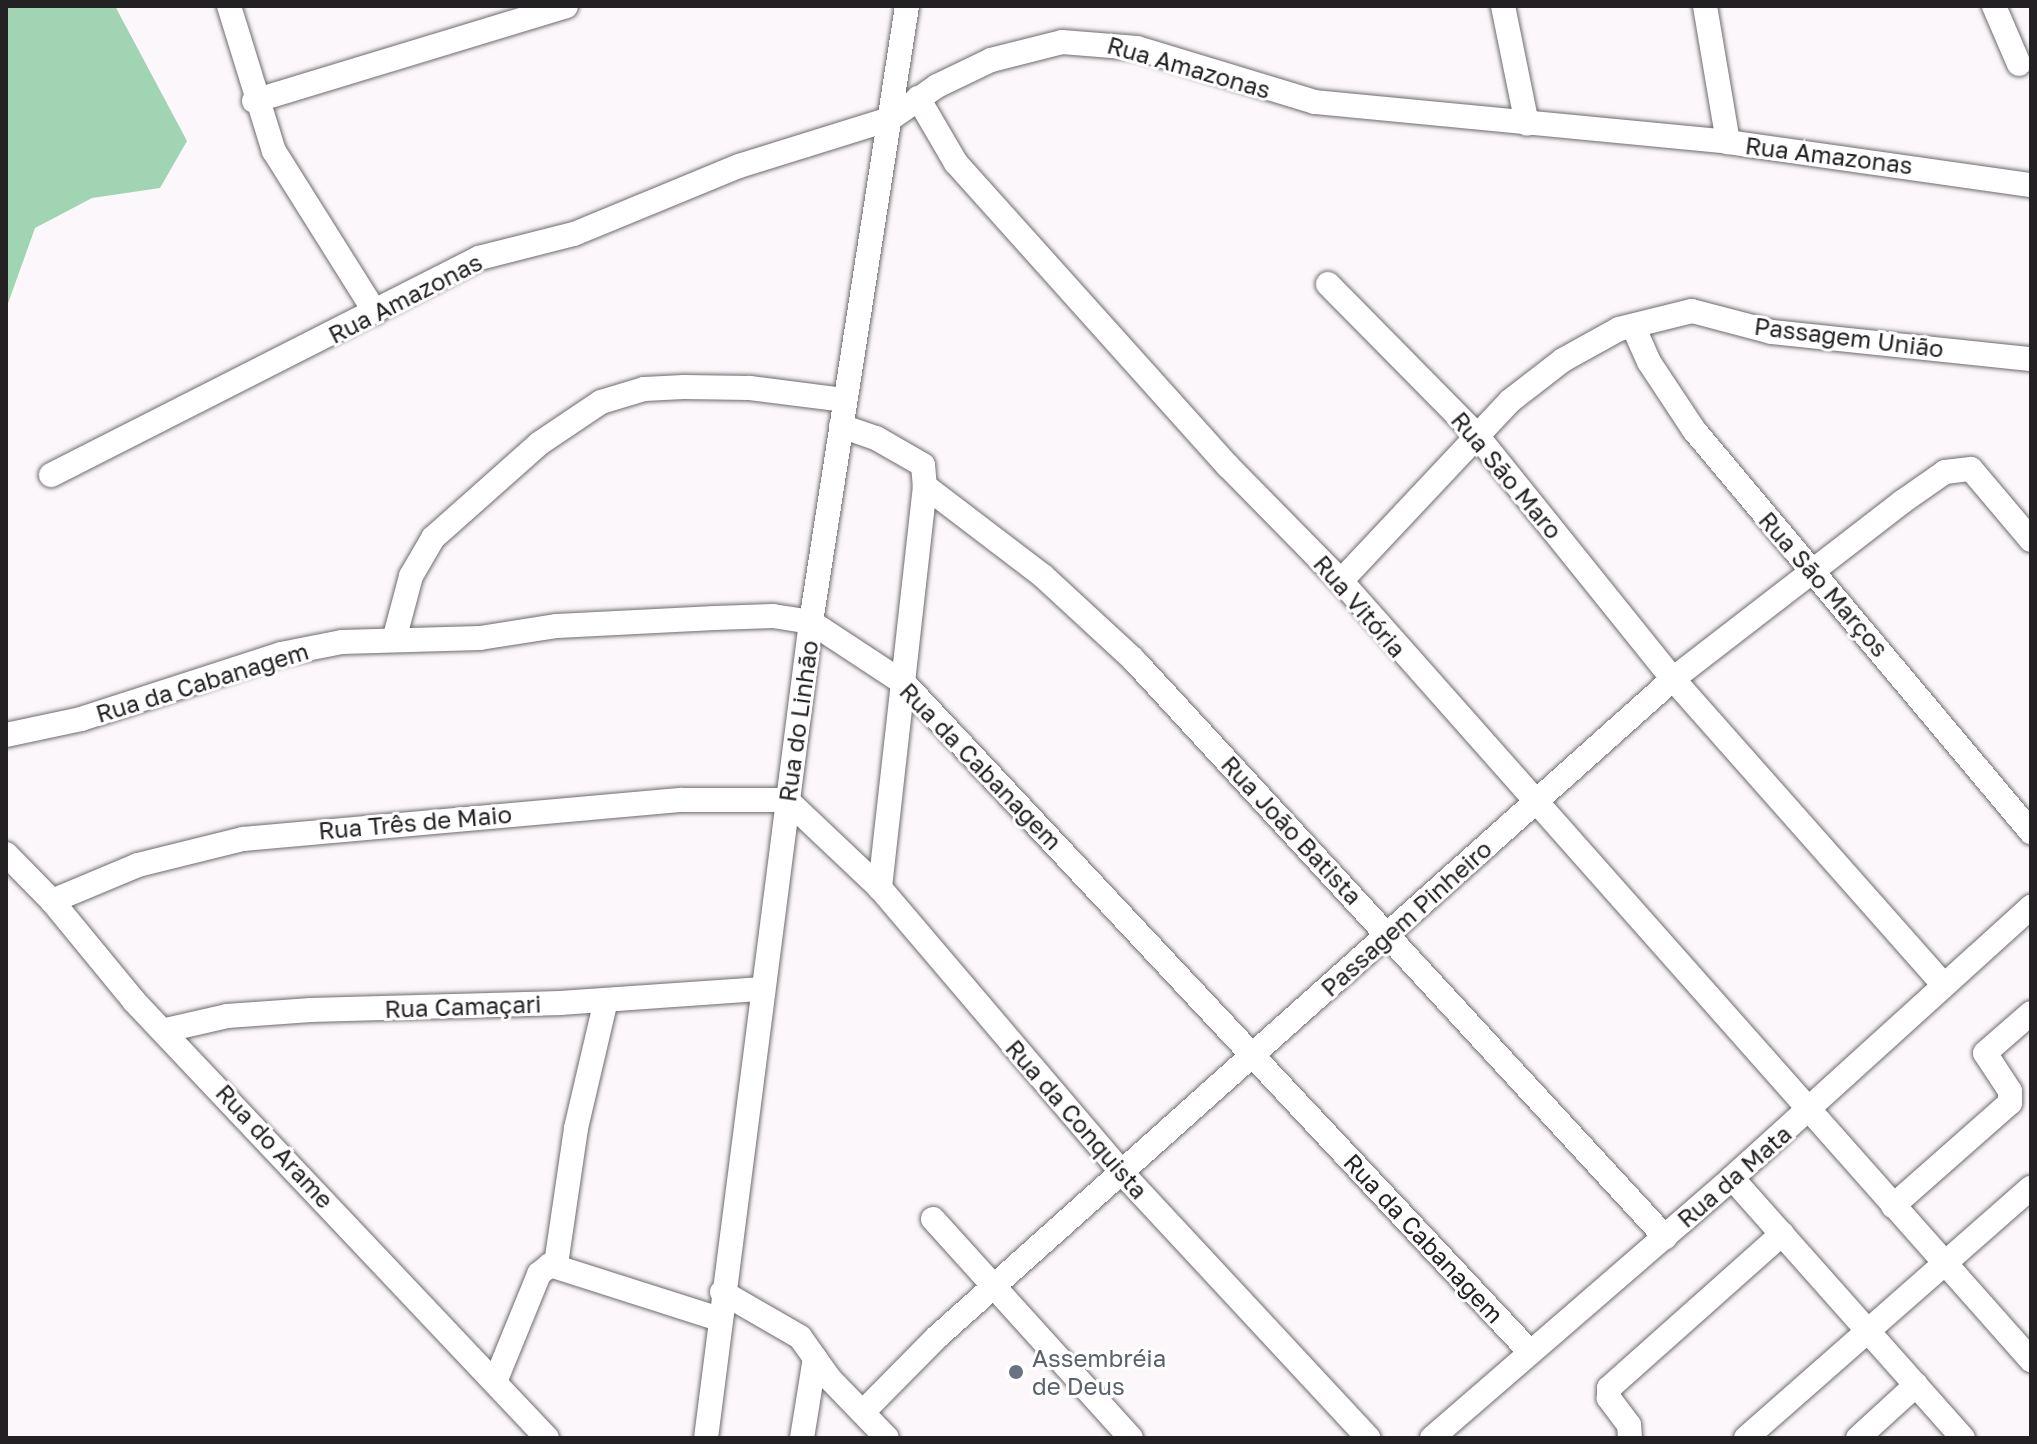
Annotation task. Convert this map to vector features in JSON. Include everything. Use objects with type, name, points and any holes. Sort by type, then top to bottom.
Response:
[{"type":"street","points":[[229,6],[254,101],[286,174],[334,239],[375,312]]},
{"type":"street","points":[[254,101],[566,6]]},
{"type":"street","name":"Rua do Linhão","points":[[706,1438],[722,1292],[811,622],[907,6]]},
{"type":"street","points":[[1705,6],[1728,142]]},
{"type":"street","points":[[1994,6],[2019,64]]},
{"type":"street","points":[[1506,7],[1527,124]]},
{"type":"street","name":"Rua Amazonas","points":[[51,475],[488,255],[574,234],[739,166],[890,119],[918,98],[991,60],[1062,42],[1096,42],[1137,48],[1315,102],[1728,142],[2031,185]]},
{"type":"street","name":"Rua Vitória","points":[[918,98],[956,163],[1228,466],[1341,581],[1395,648],[1536,800],[2031,1360]]},
{"type":"street","name":"Rua São Maro","points":[[1328,284],[1475,433],[1673,679],[1944,985]]},
{"type":"street","name":"Passagem União","points":[[1341,581],[1475,433],[1563,360],[1605,334],[1692,311],[1772,332],[2031,359]]},
{"type":"street","name":"Rua São Marços","points":[[1633,326],[1655,372],[1694,430],[1814,569],[2031,832]]},
{"type":"street","points":[[394,640],[411,576],[433,538],[540,443],[601,402],[644,389],[684,387],[750,388],[845,400]]},
{"type":"street","name":"Rua João Batista","points":[[841,426],[876,438],[924,476],[1043,576],[1133,659],[1665,1237]]},
{"type":"street","name":"Passagem Pinheiro","points":[[863,1412],[993,1288],[1124,1175],[1536,800],[1673,679],[1814,569],[1945,472],[1963,466],[1976,472],[2031,540]]},
{"type":"street","points":[[880,888],[905,684],[924,476]]},
{"type":"street","name":"Rua da Cabanagem","points":[[6,735],[81,719],[281,654],[394,640],[715,618],[773,616],[811,622],[905,684],[1255,1054],[1530,1352]]},
{"type":"street","name":"Rua Três de Maio","points":[[52,901],[138,865],[243,839],[682,800],[787,800]]},
{"type":"street","name":"Rua da Conquista","points":[[787,800],[880,888],[1124,1175],[1368,1438]]},
{"type":"street","name":"Rua do Arame","points":[[6,854],[52,901],[134,1001],[166,1030],[547,1438]]},
{"type":"street","name":"Rua da Mata","points":[[1432,1438],[1808,1111],[2031,907]]},
{"type":"street","name":"Rua Camaçari","points":[[166,1030],[227,1016],[311,1010],[606,1000],[762,989]]},
{"type":"street","points":[[556,1264],[576,1128],[606,1000]]},
{"type":"street","points":[[1893,1206],[2010,1103],[2010,1091],[1985,1053],[2031,1013]]},
{"type":"street","points":[[1732,1178],[1963,1438]]},
{"type":"street","points":[[1746,1438],[2031,1188]]},
{"type":"street","points":[[933,1219],[1131,1438]]},
{"type":"street","points":[[1630,1438],[1629,1425],[1609,1398],[1609,1388],[1782,1234]]},
{"type":"street","points":[[495,1382],[539,1274],[556,1264],[719,1319]]},
{"type":"street","points":[[722,1292],[783,1324],[887,1438]]},
{"type":"street","points":[[802,1438],[815,1358]]},
{"type":"street","points":[[1858,1438],[1916,1385]]},
{"type":"green space","points":[[6,6],[115,6],[187,141],[160,188],[92,198],[35,228],[6,309]]},
{"type":"place","name":"Assembréia de Deus","points":[[1016,1372]]}]
